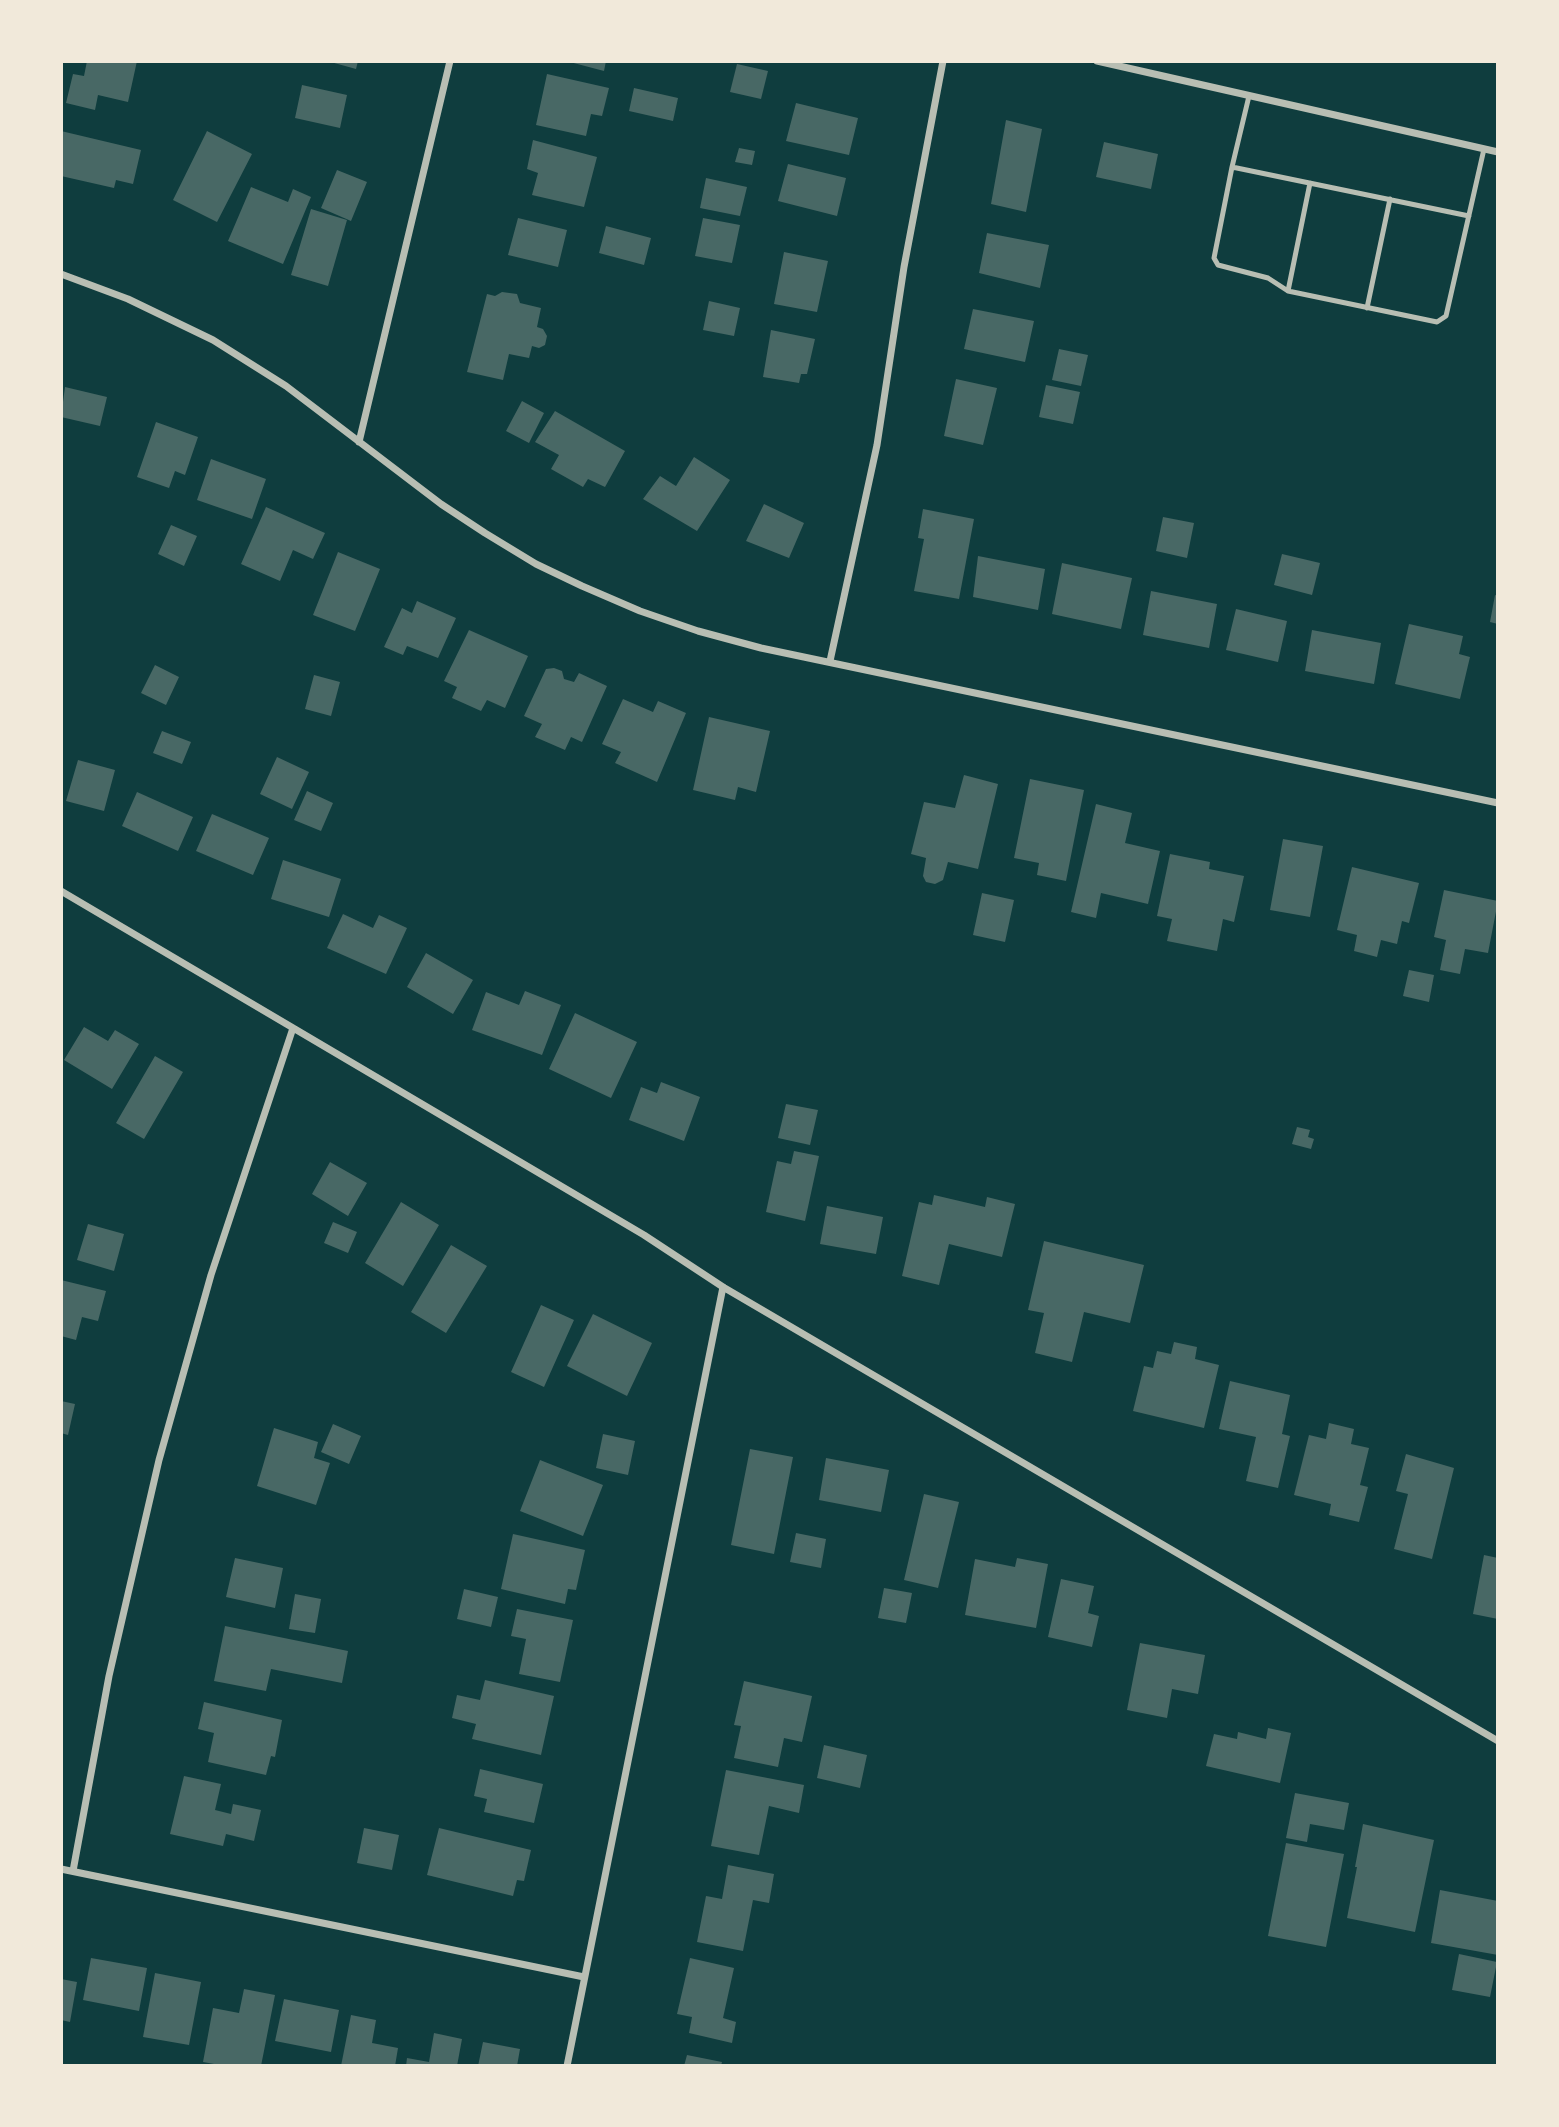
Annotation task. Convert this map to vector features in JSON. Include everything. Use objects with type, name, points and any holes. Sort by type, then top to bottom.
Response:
[{"type":"street","points":[[359,442],[450,61]]},
{"type":"street","points":[[830,662],[877,445],[904,267],[943,61]]},
{"type":"street","points":[[1097,61],[1498,152]]},
{"type":"street","points":[[61,274],[128,299],[212,340],[286,386],[441,504],[485,533],[536,564],[640,611],[698,632],[761,649],[1498,803]]},
{"type":"street","points":[[61,891],[644,1235],[723,1287],[1498,1741]]},
{"type":"street","points":[[73,1871],[109,1676],[162,1447],[211,1275],[293,1028]]},
{"type":"street","points":[[567,2066],[723,1287]]},
{"type":"street","points":[[61,1869],[584,1977]]},
{"type":"lane","points":[[1249,96],[1214,258],[1218,265],[1268,278],[1288,291],[1367,309],[1437,322],[1446,316],[1484,149]]},
{"type":"lane","points":[[1232,167],[1469,216]]},
{"type":"lane","points":[[1288,291],[1310,183]]},
{"type":"lane","points":[[1367,309],[1390,199]]},
{"type":"building","points":[[87,61],[137,61],[128,102],[98,95],[95,110],[66,103],[73,74],[84,76]]},
{"type":"building","points":[[327,61],[358,61],[356,69]]},
{"type":"building","points":[[566,61],[606,61],[604,71]]},
{"type":"building","points":[[737,64],[768,71],[761,99],[730,92]]},
{"type":"building","points":[[547,74],[609,88],[602,116],[591,114],[586,136],[536,125]]},
{"type":"building","points":[[302,85],[347,95],[340,128],[295,118]]},
{"type":"building","points":[[634,88],[678,98],[673,121],[629,111]]},
{"type":"building","points":[[796,103],[858,118],[849,155],[786,141]]},
{"type":"building","points":[[1006,120],[1042,129],[1026,212],[991,204]]},
{"type":"building","points":[[61,131],[141,150],[133,184],[116,180],[114,188],[61,176]]},
{"type":"building","points":[[207,131],[252,154],[217,222],[173,200]]},
{"type":"building","points":[[533,140],[597,157],[584,207],[532,195],[538,173],[527,169]]},
{"type":"building","points":[[1104,142],[1158,154],[1151,189],[1096,177]]},
{"type":"building","points":[[739,148],[755,151],[752,165],[735,162]]},
{"type":"building","points":[[788,164],[846,178],[837,216],[778,201]]},
{"type":"building","points":[[337,170],[367,182],[351,221],[321,208]]},
{"type":"building","points":[[706,178],[747,187],[740,216],[700,208]]},
{"type":"building","points":[[251,187],[288,202],[293,189],[311,197],[283,264],[228,241]]},
{"type":"building","points":[[311,209],[347,220],[328,286],[291,275]]},
{"type":"building","points":[[518,218],[567,230],[558,267],[508,255]]},
{"type":"building","points":[[703,218],[740,225],[732,263],[695,256]]},
{"type":"building","points":[[606,226],[651,238],[644,265],[599,253]]},
{"type":"building","points":[[987,233],[1049,245],[1040,288],[979,273]]},
{"type":"building","points":[[784,252],[828,261],[817,312],[774,304]]},
{"type":"building","points":[[502,292],[517,294],[520,303],[541,308],[537,327],[543,329],[547,336],[545,345],[539,348],[532,346],[529,358],[509,354],[503,380],[467,372],[487,294],[495,296]]},
{"type":"building","points":[[709,301],[740,308],[734,336],[703,330]]},
{"type":"building","points":[[973,309],[1034,321],[1025,362],[964,349]]},
{"type":"building","points":[[771,330],[815,339],[807,374],[801,374],[799,383],[763,377]]},
{"type":"building","points":[[1059,349],[1088,355],[1081,386],[1052,380]]},
{"type":"building","points":[[956,379],[997,388],[983,445],[944,436]]},
{"type":"building","points":[[1046,385],[1080,392],[1073,424],[1039,417]]},
{"type":"building","points":[[65,387],[107,397],[100,426],[61,417]]},
{"type":"building","points":[[522,401],[544,413],[529,443],[506,431]]},
{"type":"building","points":[[555,411],[625,451],[605,487],[588,479],[583,487],[551,469],[559,455],[535,442]]},
{"type":"building","points":[[156,422],[198,437],[185,475],[175,471],[169,488],[137,477]]},
{"type":"building","points":[[694,457],[730,480],[697,531],[643,499],[660,476],[676,486]]},
{"type":"building","points":[[211,459],[266,479],[252,519],[197,500]]},
{"type":"building","points":[[764,504],[804,523],[789,558],[746,541]]},
{"type":"building","points":[[266,507],[325,533],[313,559],[293,550],[280,581],[241,564]]},
{"type":"building","points":[[923,509],[974,519],[959,599],[914,591],[924,539],[918,538]]},
{"type":"building","points":[[1163,517],[1194,523],[1187,558],[1156,551]]},
{"type":"building","points":[[171,525],[197,536],[184,566],[158,554]]},
{"type":"building","points":[[338,552],[380,569],[355,631],[313,615]]},
{"type":"building","points":[[1282,554],[1320,563],[1312,595],[1274,585]]},
{"type":"building","points":[[978,556],[1045,569],[1038,610],[973,597]]},
{"type":"building","points":[[1062,563],[1132,578],[1121,629],[1052,614]]},
{"type":"building","points":[[1151,591],[1217,604],[1209,648],[1143,635]]},
{"type":"building","points":[[1495,595],[1498,596],[1498,624],[1490,622]]},
{"type":"building","points":[[417,601],[456,618],[438,658],[407,646],[403,655],[384,647],[402,608],[412,613]]},
{"type":"building","points":[[1236,609],[1287,621],[1278,662],[1226,650]]},
{"type":"building","points":[[1409,624],[1463,636],[1459,654],[1470,657],[1460,699],[1395,684]]},
{"type":"building","points":[[469,630],[528,656],[505,708],[487,700],[481,711],[452,698],[457,687],[444,681]]},
{"type":"building","points":[[1312,630],[1381,643],[1374,684],[1305,671]]},
{"type":"building","points":[[155,665],[179,677],[166,705],[141,693]]},
{"type":"building","points":[[546,669],[562,671],[564,679],[574,682],[579,673],[607,686],[582,742],[571,737],[565,750],[535,737],[542,724],[524,716]]},
{"type":"building","points":[[314,675],[340,682],[331,716],[305,709]]},
{"type":"building","points":[[623,699],[653,712],[658,701],[686,713],[657,782],[615,763],[621,752],[602,744]]},
{"type":"building","points":[[709,717],[770,731],[756,792],[738,787],[735,800],[693,790]]},
{"type":"building","points":[[162,731],[191,742],[182,764],[153,753]]},
{"type":"building","points":[[277,757],[309,772],[292,809],[260,794]]},
{"type":"building","points":[[78,760],[115,770],[104,811],[66,801]]},
{"type":"building","points":[[964,775],[998,784],[978,869],[948,862],[943,880],[935,884],[926,882],[923,876],[926,858],[911,854],[924,802],[955,808]]},
{"type":"building","points":[[1030,779],[1084,790],[1066,881],[1037,875],[1039,863],[1014,858]]},
{"type":"building","points":[[307,791],[333,803],[321,831],[294,820]]},
{"type":"building","points":[[137,792],[193,817],[178,851],[122,826]]},
{"type":"building","points":[[1096,804],[1132,813],[1125,843],[1160,851],[1148,904],[1101,893],[1096,918],[1071,912]]},
{"type":"building","points":[[212,814],[269,838],[253,875],[196,851]]},
{"type":"building","points":[[1283,839],[1323,846],[1310,917],[1270,910]]},
{"type":"building","points":[[1170,854],[1210,862],[1209,869],[1244,876],[1234,922],[1223,919],[1217,951],[1167,941],[1172,919],[1157,916]]},
{"type":"building","points":[[283,860],[341,879],[329,917],[271,899]]},
{"type":"building","points":[[1352,867],[1419,883],[1409,923],[1402,921],[1397,944],[1381,940],[1377,957],[1354,951],[1357,935],[1337,930]]},
{"type":"building","points":[[1444,890],[1498,901],[1488,953],[1465,949],[1460,974],[1440,970],[1446,940],[1434,937]]},
{"type":"building","points":[[982,893],[1014,900],[1005,942],[973,935]]},
{"type":"building","points":[[343,914],[373,928],[379,915],[407,928],[386,974],[327,948]]},
{"type":"building","points":[[426,953],[473,980],[453,1014],[407,987]]},
{"type":"building","points":[[1409,970],[1434,975],[1429,1002],[1403,996]]},
{"type":"building","points":[[525,991],[561,1005],[542,1055],[472,1030],[486,992],[519,1005]]},
{"type":"building","points":[[575,1013],[637,1042],[611,1098],[549,1069]]},
{"type":"building","points":[[84,1027],[108,1041],[115,1030],[139,1044],[112,1089],[64,1060]]},
{"type":"building","points":[[155,1056],[183,1072],[144,1139],[116,1123]]},
{"type":"building","points":[[661,1082],[700,1097],[684,1141],[629,1120],[641,1087],[657,1093]]},
{"type":"building","points":[[786,1104],[818,1110],[810,1145],[778,1138]]},
{"type":"building","points":[[1297,1127],[1310,1130],[1308,1137],[1314,1139],[1311,1149],[1292,1144]]},
{"type":"building","points":[[794,1151],[819,1156],[805,1221],[766,1212],[777,1161],[791,1164]]},
{"type":"building","points":[[330,1162],[367,1183],[348,1216],[312,1194]]},
{"type":"building","points":[[934,1195],[985,1207],[987,1197],[1015,1204],[1002,1257],[949,1244],[939,1285],[902,1276],[919,1202],[932,1205]]},
{"type":"building","points":[[401,1202],[439,1225],[403,1286],[365,1263]]},
{"type":"building","points":[[827,1206],[883,1217],[876,1254],[820,1244]]},
{"type":"building","points":[[333,1222],[357,1232],[348,1253],[324,1243]]},
{"type":"building","points":[[88,1224],[124,1234],[114,1271],[77,1260]]},
{"type":"building","points":[[1044,1241],[1144,1265],[1130,1323],[1084,1312],[1072,1362],[1035,1353],[1044,1313],[1028,1310]]},
{"type":"building","points":[[451,1245],[487,1266],[446,1333],[411,1312]]},
{"type":"building","points":[[61,1280],[106,1291],[98,1321],[82,1317],[76,1340],[61,1336]]},
{"type":"building","points":[[541,1305],[574,1320],[544,1387],[511,1372]]},
{"type":"building","points":[[593,1314],[652,1343],[627,1396],[567,1366]]},
{"type":"building","points":[[1174,1342],[1197,1347],[1195,1359],[1219,1365],[1204,1428],[1133,1411],[1144,1366],[1153,1368],[1157,1351],[1171,1354]]},
{"type":"building","points":[[1230,1381],[1290,1395],[1282,1434],[1290,1436],[1278,1488],[1246,1481],[1256,1437],[1219,1429]]},
{"type":"building","points":[[61,1401],[75,1404],[68,1435],[61,1433]]},
{"type":"building","points":[[1329,1423],[1354,1429],[1351,1444],[1369,1448],[1360,1485],[1368,1487],[1359,1522],[1329,1515],[1331,1504],[1294,1495],[1309,1435],[1326,1439]]},
{"type":"building","points":[[333,1424],[361,1436],[349,1464],[321,1452]]},
{"type":"building","points":[[274,1428],[318,1442],[314,1458],[330,1463],[316,1505],[257,1486]]},
{"type":"building","points":[[603,1434],[635,1441],[628,1475],[596,1468]]},
{"type":"building","points":[[750,1449],[793,1457],[774,1554],[731,1545]]},
{"type":"building","points":[[1406,1454],[1454,1468],[1432,1559],[1394,1549],[1408,1494],[1396,1491]]},
{"type":"building","points":[[826,1458],[889,1470],[881,1512],[819,1500]]},
{"type":"building","points":[[540,1460],[603,1485],[583,1536],[520,1511]]},
{"type":"building","points":[[924,1494],[959,1502],[938,1588],[904,1580]]},
{"type":"building","points":[[796,1533],[826,1539],[821,1568],[790,1562]]},
{"type":"building","points":[[513,1534],[585,1550],[576,1590],[568,1589],[565,1604],[501,1589]]},
{"type":"building","points":[[1484,1555],[1498,1558],[1498,1619],[1473,1614]]},
{"type":"building","points":[[235,1558],[283,1568],[275,1608],[226,1597]]},
{"type":"building","points":[[1017,1558],[1048,1564],[1036,1628],[965,1615],[975,1559],[1015,1567]]},
{"type":"building","points":[[1061,1579],[1094,1586],[1088,1613],[1099,1616],[1092,1647],[1048,1637]]},
{"type":"building","points":[[884,1588],[912,1593],[906,1623],[878,1618]]},
{"type":"building","points":[[464,1589],[498,1597],[491,1627],[457,1619]]},
{"type":"building","points":[[295,1594],[321,1599],[315,1633],[289,1629]]},
{"type":"building","points":[[517,1609],[573,1620],[560,1682],[519,1674],[526,1639],[511,1636]]},
{"type":"building","points":[[225,1626],[348,1651],[342,1683],[271,1669],[266,1691],[214,1681]]},
{"type":"building","points":[[1140,1643],[1205,1655],[1198,1694],[1172,1689],[1167,1718],[1127,1710]]},
{"type":"building","points":[[485,1680],[554,1696],[541,1755],[472,1739],[476,1724],[452,1718],[457,1695],[480,1700]]},
{"type":"building","points":[[744,1681],[812,1696],[802,1742],[784,1738],[778,1767],[734,1758],[741,1726],[734,1725]]},
{"type":"building","points":[[204,1702],[282,1720],[275,1757],[271,1756],[266,1775],[208,1762],[214,1733],[198,1729]]},
{"type":"building","points":[[1268,1728],[1291,1733],[1280,1783],[1206,1766],[1214,1734],[1237,1739],[1238,1732],[1266,1739]]},
{"type":"building","points":[[824,1745],[867,1755],[860,1788],[817,1778]]},
{"type":"building","points":[[480,1769],[543,1784],[534,1823],[484,1812],[487,1799],[474,1796]]},
{"type":"building","points":[[726,1770],[804,1785],[799,1813],[769,1806],[759,1855],[711,1846]]},
{"type":"building","points":[[184,1776],[221,1784],[215,1810],[231,1814],[233,1804],[261,1810],[254,1841],[226,1834],[223,1846],[170,1834]]},
{"type":"building","points":[[1295,1793],[1349,1803],[1344,1830],[1310,1824],[1307,1842],[1286,1838]]},
{"type":"building","points":[[1363,1824],[1434,1840],[1415,1932],[1347,1918]]},
{"type":"building","points":[[364,1828],[399,1835],[392,1870],[357,1863]]},
{"type":"building","points":[[439,1828],[531,1850],[524,1881],[517,1880],[513,1896],[427,1875]]},
{"type":"building","points":[[1286,1843],[1344,1854],[1326,1947],[1268,1936]]},
{"type":"building","points":[[728,1865],[774,1874],[769,1903],[753,1900],[743,1951],[697,1942],[706,1896],[722,1899]]},
{"type":"building","points":[[1440,1890],[1498,1901],[1498,1955],[1431,1943]]},
{"type":"building","points":[[1459,1954],[1497,1962],[1490,1997],[1452,1990]]},
{"type":"building","points":[[91,1958],[147,1968],[139,2011],[83,2000]]},
{"type":"building","points":[[690,1958],[734,1968],[723,2018],[736,2022],[732,2043],[689,2033],[692,2017],[677,2014]]},
{"type":"building","points":[[155,1973],[201,1982],[189,2045],[143,2037]]},
{"type":"building","points":[[61,1979],[77,1982],[70,2022],[61,2020]]},
{"type":"building","points":[[244,1989],[275,1995],[261,2066],[225,2066],[203,2062],[213,2008],[239,2013]]},
{"type":"building","points":[[284,1999],[339,2010],[331,2052],[275,2041]]},
{"type":"building","points":[[351,2015],[376,2020],[372,2043],[398,2048],[395,2066],[341,2066]]},
{"type":"building","points":[[434,2033],[462,2039],[457,2066],[406,2066],[407,2058],[429,2062]]},
{"type":"building","points":[[483,2042],[520,2049],[517,2066],[478,2066]]},
{"type":"building","points":[[687,2055],[722,2062],[721,2066],[684,2066]]}]
